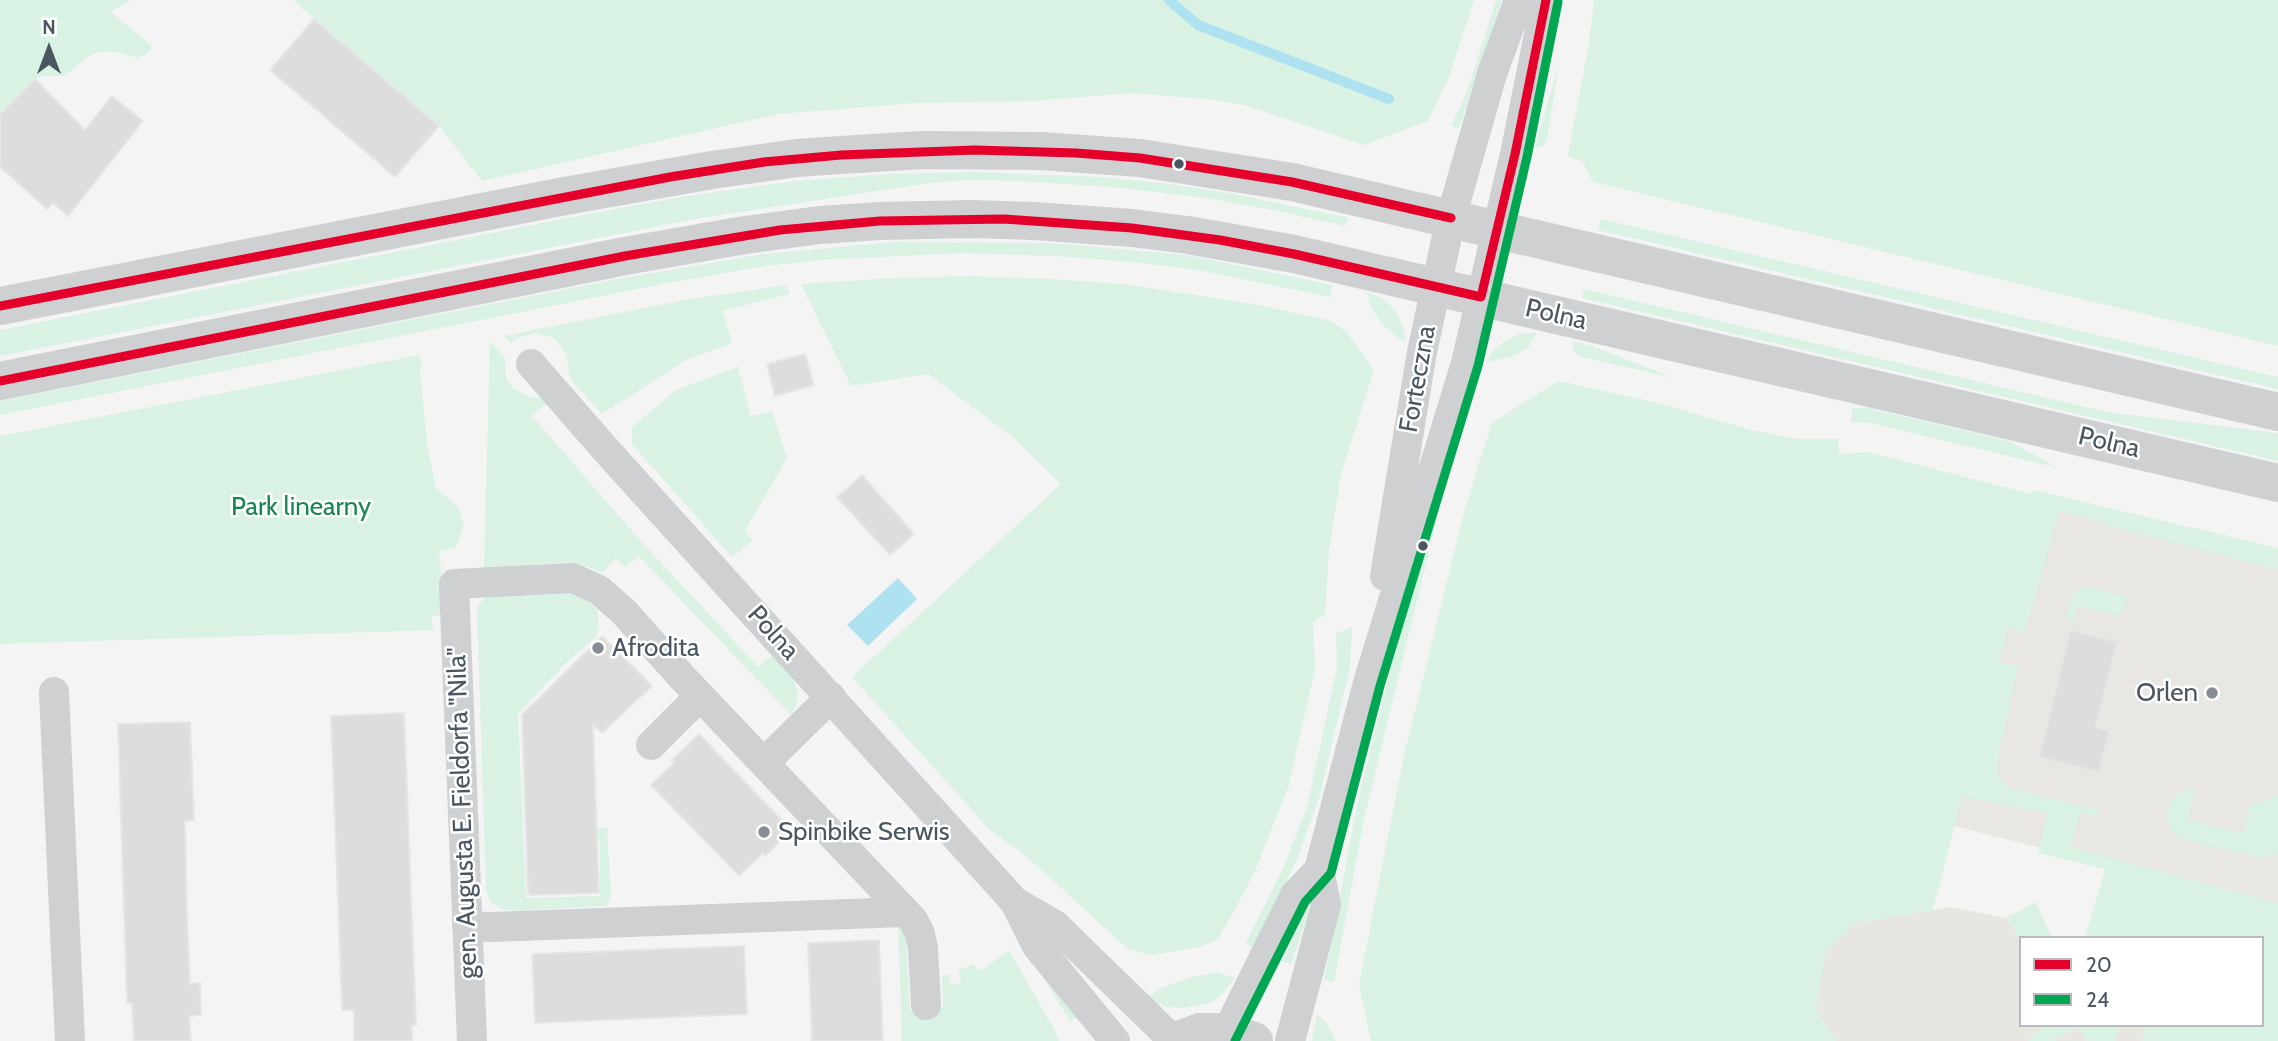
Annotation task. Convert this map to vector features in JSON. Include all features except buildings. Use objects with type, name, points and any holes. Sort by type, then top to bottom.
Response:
[{"type":"street","name":"Forteczna","points":[[1368,683],[1422,352],[1451,218],[1492,74],[1519,0]]},
{"type":"street","name":"Forteczna","points":[[1240,1036],[1295,895],[1319,870],[1368,683],[1466,363],[1515,154],[1546,0]]},
{"type":"street","points":[[0,306],[670,177],[764,162],[841,155],[975,150],[1076,153],[1140,158],[1292,182],[2278,412]]},
{"type":"street","name":"Polna","points":[[0,381],[625,256],[780,230],[869,222],[1004,219],[1132,228],[1257,247],[1436,286],[2278,483]]},
{"type":"street","name":"Polna","points":[[531,364],[1015,902],[1037,946],[1115,1041]]},
{"type":"street","name":"gen. Augusta E. Fieldorfa \"Nila\"","points":[[472,1041],[454,584],[573,578],[599,590],[624,612],[700,696]]},
{"type":"street","points":[[54,692],[70,1041]]},
{"type":"street","points":[[651,745],[700,696],[913,920],[923,948],[926,1005]]},
{"type":"street","points":[[764,763],[831,697]]},
{"type":"street","points":[[1290,1041],[1326,905],[1319,870]]},
{"type":"street","name":"Polna","points":[[1015,902],[1055,925],[1175,1041]]},
{"type":"street","points":[[467,926],[904,912]]},
{"type":"street","points":[[1175,1041],[1200,1032],[1240,1036]]},
{"type":"shaded area","points":[[2033,494],[2278,553],[2278,908],[1954,826]]},
{"type":"green space","points":[[0,0],[130,0],[111,12],[152,46],[149,52],[137,58],[104,51],[92,54],[64,76],[37,78],[0,112]]},
{"type":"green space","points":[[293,0],[1474,0],[1449,77],[1428,121],[1364,145],[1245,105],[1131,93],[1031,101],[918,103],[778,114],[482,181],[439,126]]},
{"type":"green space","points":[[1496,0],[1502,0],[1459,128],[1451,126],[1468,89]]},
{"type":"green space","points":[[1594,0],[2278,0],[2278,346],[1593,182],[1582,161],[1568,156],[1588,49]]},
{"type":"green space","points":[[1559,64],[1547,140],[1543,146],[1534,149]]},
{"type":"green space","points":[[972,172],[1101,177],[1169,184],[1230,193],[1348,218],[1346,226],[1199,197],[1111,187],[1021,181],[964,180],[929,183],[695,219],[0,356],[0,330],[593,213],[687,196],[796,181],[889,174]]},
{"type":"green space","points":[[1601,219],[2278,377],[2278,389],[1598,230]]},
{"type":"green space","points":[[894,242],[1053,243],[1186,255],[1333,285],[1330,297],[1198,270],[1053,256],[963,253],[820,260],[766,266],[668,283],[0,415],[0,401],[623,278],[763,254]]},
{"type":"green space","points":[[970,276],[1131,285],[1259,305],[1328,320],[1345,330],[1374,370],[1341,474],[1329,550],[1325,615],[1313,622],[1315,670],[1288,788],[1255,871],[1231,917],[1217,939],[1201,947],[1151,955],[1128,949],[1027,857],[989,829],[852,677],[1061,484],[1014,438],[928,374],[851,386],[801,284]]},
{"type":"green space","points":[[787,285],[789,294],[723,311],[732,343],[686,360],[602,414],[570,379],[566,354],[554,338],[534,333],[516,339],[511,344],[504,336],[684,300]]},
{"type":"green space","points":[[1584,289],[2107,412],[2278,433],[2278,461],[1582,298]]},
{"type":"green space","points":[[1367,292],[1384,299],[1395,310],[1406,340],[1398,338],[1382,324],[1371,308]]},
{"type":"green space","points":[[1537,333],[1528,348],[1514,356],[1487,362],[1491,353],[1504,342],[1519,334]]},
{"type":"green space","points":[[490,341],[505,358],[506,379],[513,388],[530,397],[552,399],[532,416],[639,539],[758,667],[774,654],[791,669],[798,694],[791,715],[639,556],[625,567],[616,558],[602,573],[569,562],[484,569]]},
{"type":"green space","points":[[1573,341],[1674,378],[1578,356],[1573,349]]},
{"type":"green space","name":"Park linearny","points":[[419,355],[427,444],[436,488],[458,507],[464,526],[455,548],[439,551],[442,615],[432,616],[433,630],[0,644],[0,436]]},
{"type":"green space","points":[[738,367],[751,416],[772,411],[787,458],[745,531],[753,541],[732,557],[632,444],[632,427],[676,390]]},
{"type":"green space","points":[[1558,381],[1658,403],[1751,430],[1798,439],[1838,439],[1839,454],[1867,452],[2032,494],[2033,490],[2278,548],[2278,570],[2059,511],[2025,633],[2008,628],[1999,662],[2018,667],[1997,763],[1998,774],[2012,789],[2099,810],[2099,817],[2080,813],[2071,847],[2278,903],[2278,1041],[2142,1041],[2145,1027],[2264,1027],[2264,936],[2086,936],[2105,869],[2038,853],[2047,813],[1962,797],[1899,1041],[1371,1041],[1359,984],[1403,760],[1465,508],[1492,423]]},
{"type":"green space","points":[[1852,408],[1867,408],[2009,441],[2058,468],[1871,423],[1851,422]]},
{"type":"green space","points":[[1442,497],[1364,819],[1334,982],[1324,980],[1359,796],[1413,578]]},
{"type":"green space","points":[[2087,586],[2128,596],[2121,616],[2077,606],[2074,620],[2065,617],[2073,594]]},
{"type":"green space","points":[[565,592],[583,597],[597,609],[599,626],[596,637],[567,662],[518,714],[526,898],[600,896],[600,839],[595,838],[595,829],[607,828],[611,895],[608,904],[603,906],[514,911],[501,909],[491,902],[486,890],[477,607],[487,595]]},
{"type":"green space","points":[[1352,627],[1350,667],[1320,795],[1297,860],[1253,948],[1246,943],[1284,866],[1307,807],[1337,667],[1336,634]]},
{"type":"green space","points":[[2195,788],[2188,820],[2243,833],[2250,803],[2259,803],[2278,795],[2278,854],[2258,857],[2182,840],[2176,836],[2168,825],[2168,808],[2178,793]]},
{"type":"green space","points":[[2036,902],[2051,936],[2019,938],[2006,918]]},
{"type":"green space","points":[[1308,906],[1310,910],[1291,964],[1282,962]]},
{"type":"green space","points":[[898,923],[905,923],[910,1011],[943,1008],[942,975],[949,975],[952,986],[961,982],[958,971],[972,964],[981,971],[1009,950],[1059,1041],[902,1041]]},
{"type":"green space","points":[[1017,934],[1079,1015],[1070,1021]]},
{"type":"green space","points":[[1217,972],[1235,978],[1211,1003],[1183,1008],[1166,1007],[1146,999],[1161,988]]},
{"type":"green space","points":[[1317,1015],[1326,1022],[1336,1041],[1312,1041]]},
{"type":"green space","points":[[2042,1027],[2077,1027],[2055,1039],[2056,1041],[2028,1041]]},
{"type":"green space","points":[[2077,1027],[2121,1027],[2115,1041],[2087,1041]]},
{"type":"sand","points":[[1951,907],[2006,918],[2019,938],[2019,1027],[2042,1027],[2028,1041],[1837,1041],[1816,1009],[1826,952],[1856,923]]},
{"type":"sand","points":[[2077,1027],[2087,1041],[2056,1041],[2055,1039]]},
{"type":"sand","points":[[2121,1027],[2145,1027],[2142,1041],[2115,1041]]},
{"type":"water","points":[[898,578],[917,599],[868,646],[847,625]]},
{"type":"waterway","points":[[1169,0],[1198,25],[1389,99]]},
{"type":"transit line","name":"20","points":[[1481,297],[1515,154],[1546,0]]},
{"type":"transit line","name":"24","points":[[1235,1041],[1305,902],[1331,873],[1380,686],[1478,366],[1527,157],[1558,2]]},
{"type":"transit line","name":"20","points":[[0,306],[670,177],[764,162],[841,155],[975,150],[1140,158],[1292,182],[1451,218]]},
{"type":"transit line","name":"20","points":[[0,381],[625,256],[780,230],[880,221],[1004,219],[1132,228],[1294,254],[1481,297]]},
{"type":"place","name":"Afrodita","points":[[598,648]]},
{"type":"place","name":"Orlen","points":[[2212,693]]},
{"type":"place","name":"Spinbike Serwis","points":[[764,832]]}]
